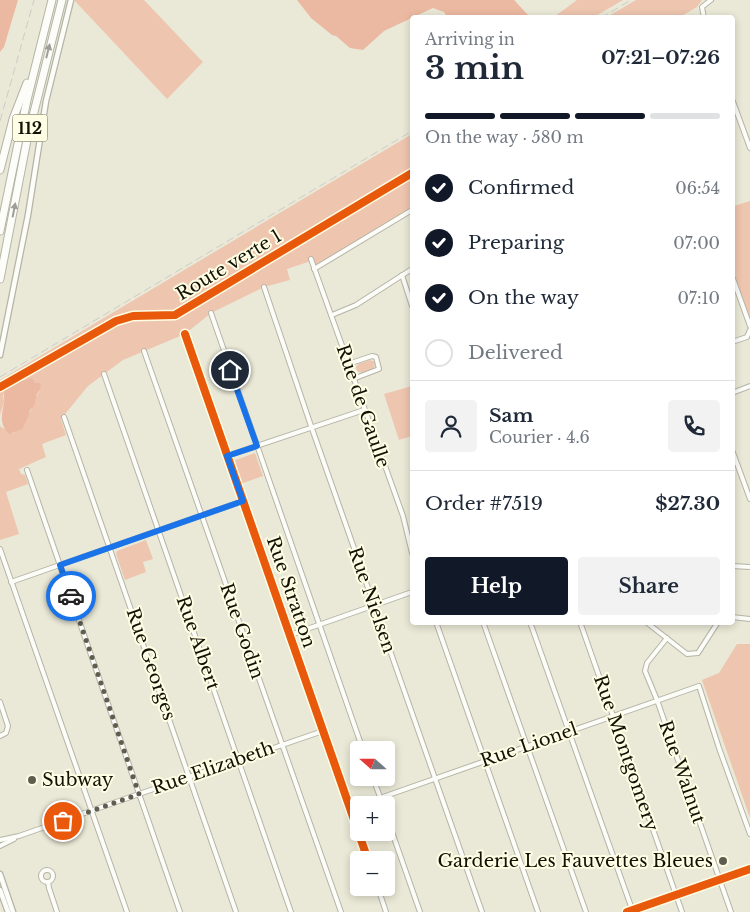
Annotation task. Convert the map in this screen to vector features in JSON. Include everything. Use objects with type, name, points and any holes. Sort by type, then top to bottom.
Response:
[{"type":"highway","name":"112","points":[[0,231],[16,148],[52,0]]},
{"type":"highway","name":"112","points":[[0,279],[27,140],[62,0]]},
{"type":"highway","points":[[0,170],[13,119],[37,57]]},
{"type":"street","points":[[0,355],[28,215],[46,101],[71,0]]},
{"type":"street","points":[[703,15],[702,7],[711,0]]},
{"type":"street","points":[[735,107],[750,148]]},
{"type":"street","points":[[314,269],[410,210]]},
{"type":"street","name":"Rue de Gaulle","points":[[311,259],[410,540]]},
{"type":"street","points":[[332,315],[356,305],[410,270]]},
{"type":"street","points":[[402,275],[410,300]]},
{"type":"street","points":[[735,285],[750,328],[747,337],[735,341]]},
{"type":"street","name":"Rue Nielsen","points":[[264,288],[482,912]]},
{"type":"street","points":[[211,313],[360,741]]},
{"type":"street","name":"Rue Stratton","points":[[185,334],[350,808]]},
{"type":"street","name":"Rue Godin","points":[[144,351],[341,912]]},
{"type":"street","points":[[348,364],[372,356],[376,357],[379,369],[353,379]]},
{"type":"street","name":"Rue Albert","points":[[104,374],[291,912]]},
{"type":"street","points":[[735,392],[750,386]]},
{"type":"street","points":[[227,456],[364,410]]},
{"type":"street","name":"Rue Georges","points":[[64,417],[236,912]]},
{"type":"street","points":[[735,458],[750,499]]},
{"type":"street","points":[[27,470],[180,912]]},
{"type":"street","points":[[11,582],[243,501]]},
{"type":"street","points":[[0,549],[127,912]]},
{"type":"street","points":[[735,566],[750,567]]},
{"type":"street","points":[[290,635],[410,593]]},
{"type":"street","points":[[735,617],[750,619]]},
{"type":"street","points":[[437,625],[538,912]]},
{"type":"street","points":[[484,625],[586,912]]},
{"type":"street","points":[[531,625],[631,911],[750,869]]},
{"type":"street","name":"Rue Montgomery","points":[[581,625],[682,912]]},
{"type":"street","points":[[650,625],[687,654],[698,653],[716,625]]},
{"type":"street","name":"Rue Walnut","points":[[667,638],[647,663],[645,671],[657,700],[730,912]]},
{"type":"street","name":"Rue Lionel","points":[[386,796],[699,686],[750,834]]},
{"type":"street","points":[[0,702],[8,728],[6,733],[0,736]]},
{"type":"street","name":"Rue Elizabeth","points":[[0,840],[19,836],[323,731]]},
{"type":"street","name":"Rue Elizabeth","points":[[0,846],[19,836]]},
{"type":"street","points":[[395,841],[420,912]]},
{"type":"street","points":[[0,874],[13,912]]},
{"type":"street","points":[[48,882],[57,912]]},
{"type":"street","points":[[0,890],[8,912]]},
{"type":"street","points":[[381,896],[386,912]]},
{"type":"shaded area","points":[[0,0],[18,0],[4,47],[0,52]]},
{"type":"shaded area","points":[[74,0],[144,0],[203,62],[167,99]]},
{"type":"shaded area","points":[[297,0],[514,0],[528,15],[446,15],[444,12],[433,8],[418,15],[410,15],[410,19],[384,31],[363,50],[350,48],[311,18]]},
{"type":"shaded area","points":[[577,0],[623,0],[597,15],[557,15]]},
{"type":"shaded area","points":[[636,0],[702,0],[697,7],[683,15],[610,15]]},
{"type":"shaded area","points":[[410,135],[410,211],[314,269],[311,260],[287,269],[290,280],[264,287],[211,313],[185,334],[123,360],[88,386],[61,419],[66,435],[42,444],[46,457],[19,469],[21,474],[25,475],[28,484],[6,492],[19,534],[0,540],[0,425],[13,433],[19,428],[27,418],[41,388],[35,383],[24,379],[12,386],[3,395],[4,402],[0,415],[0,380]]},
{"type":"shaded area","points":[[750,201],[750,326],[735,281],[735,206]]},
{"type":"shaded area","points":[[370,360],[375,362],[374,368],[362,373],[357,371],[356,367],[358,364]]},
{"type":"shaded area","points":[[32,378],[35,383],[40,383],[41,388],[37,394],[34,406],[30,410],[22,429],[9,434],[2,420],[5,391],[15,384]]},
{"type":"shaded area","points":[[410,387],[410,437],[399,440],[384,394]]},
{"type":"shaded area","points":[[255,453],[263,476],[240,484],[233,461]]},
{"type":"shaded area","points":[[146,540],[153,559],[143,562],[146,572],[125,580],[116,554],[117,551]]},
{"type":"shaded area","points":[[737,644],[750,644],[750,818],[702,680],[719,673]]},
{"type":"railway","points":[[0,121],[34,0]]},
{"type":"railway","points":[[606,15],[631,0]]},
{"type":"railway","points":[[0,377],[410,132]]},
{"type":"cycle path","name":"Route verte 1","points":[[0,387],[116,321],[133,316],[175,315],[410,174]]},
{"type":"cycle path","points":[[185,334],[365,851]]},
{"type":"cycle path","points":[[627,912],[750,869]]},
{"type":"way so far","points":[[63,821],[139,794],[71,596]]},
{"type":"place","name":"Subway","points":[[32,780]]},
{"type":"place","name":"Garderie Les Fauvettes Bleues","points":[[723,861]]},
{"type":"route","points":[[71,596],[60,565],[243,501],[227,456],[257,446],[230,370]]}]
